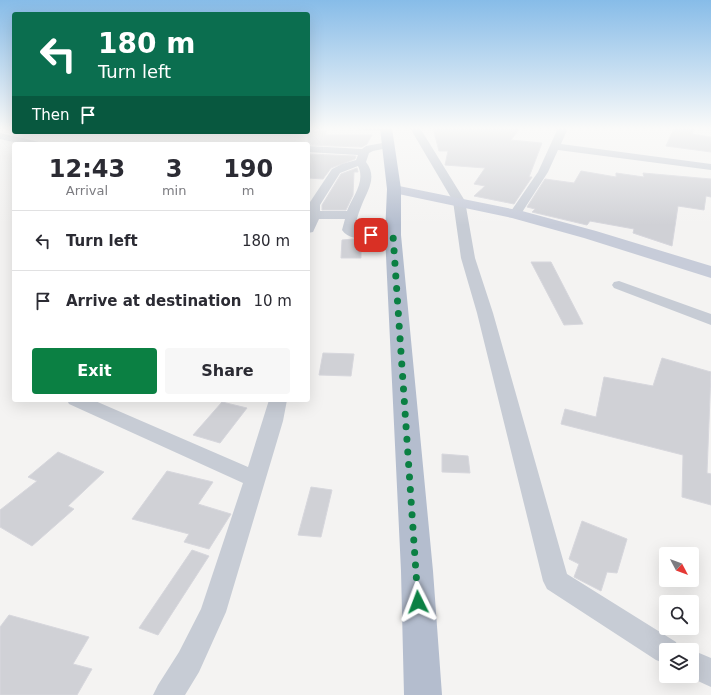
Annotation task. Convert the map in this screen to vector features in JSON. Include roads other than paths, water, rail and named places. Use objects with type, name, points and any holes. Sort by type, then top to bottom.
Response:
[{"type":"main road","points":[[390,160],[394,190],[393,235],[416,563],[423,695]]},
{"type":"street","points":[[310,224],[314,214],[314,205],[336,171],[357,160]]},
{"type":"street","points":[[364,160],[368,174],[362,194],[352,215],[348,230],[352,234],[360,235],[393,235]]},
{"type":"street","points":[[435,160],[459,201],[468,258],[485,312],[556,580],[659,646]]},
{"type":"street","points":[[515,214],[542,172],[547,160]]},
{"type":"street","points":[[660,160],[711,166]]},
{"type":"street","points":[[394,190],[459,201],[515,214],[594,235],[711,272]]},
{"type":"street","points":[[314,214],[352,215]]},
{"type":"street","points":[[619,285],[711,320]]},
{"type":"street","points":[[81,402],[254,479]]},
{"type":"street","points":[[168,695],[189,662],[213,612],[273,421],[278,402]]},
{"type":"street","points":[[699,667],[711,673]]}]
